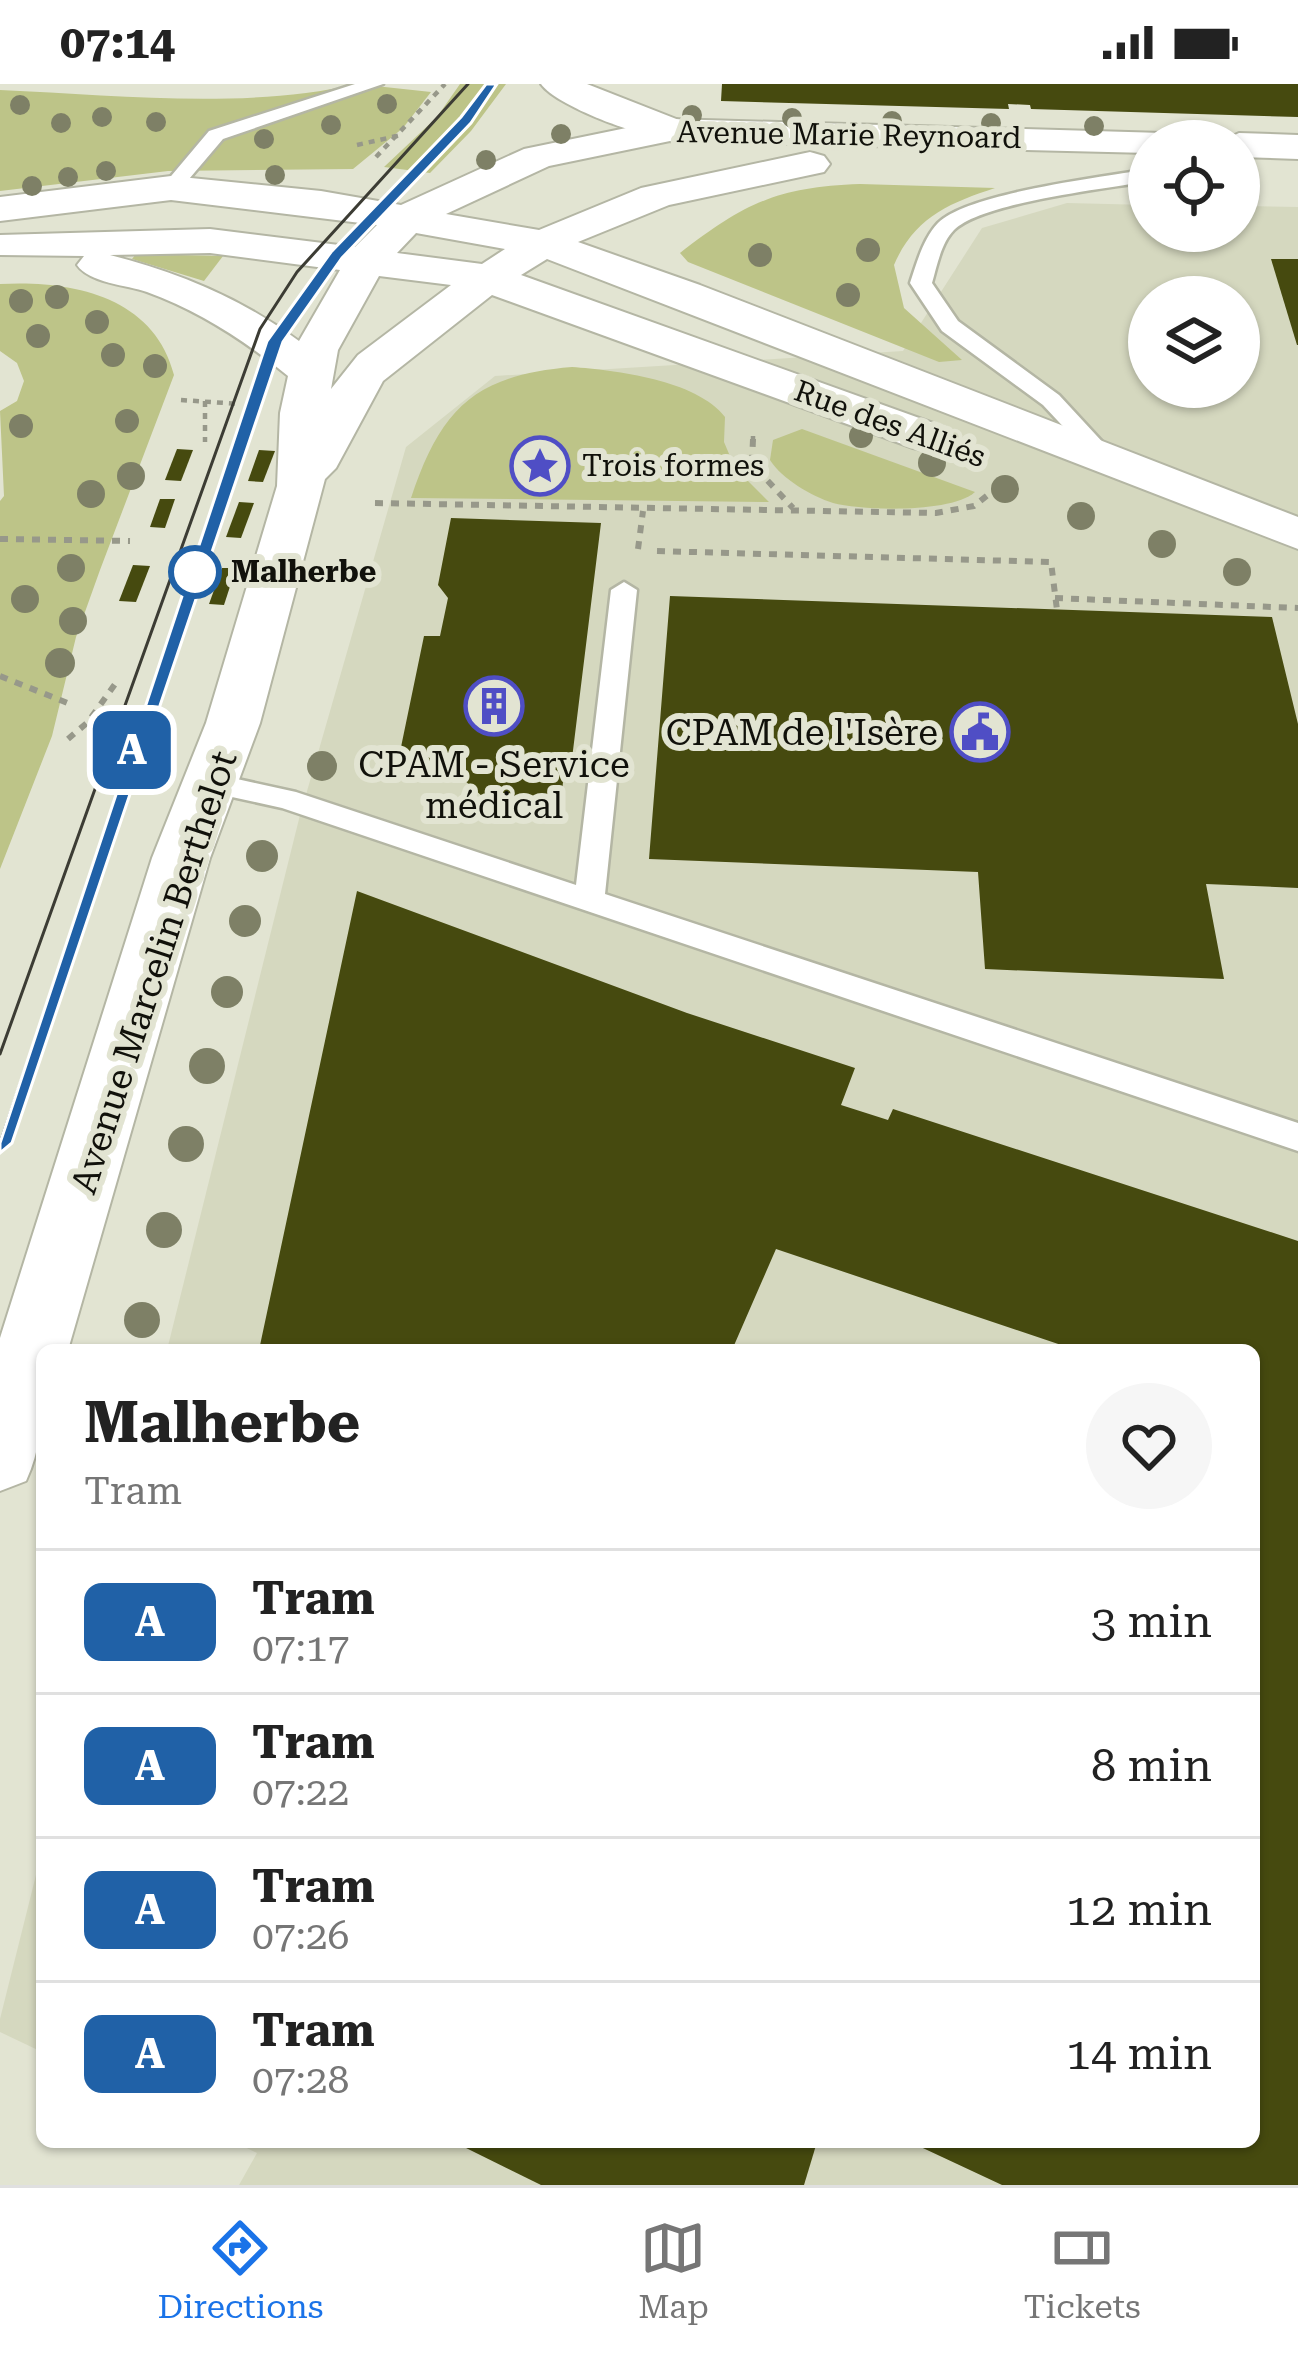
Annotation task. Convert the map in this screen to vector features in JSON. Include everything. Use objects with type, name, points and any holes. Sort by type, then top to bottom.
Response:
[{"type":"main road","points":[[559,84],[670,130]]},
{"type":"main road","name":"Avenue Marie Reynoard","points":[[409,217],[480,180],[538,157],[670,130],[1128,140]]},
{"type":"main road","points":[[526,220],[606,167],[670,148],[805,132]]},
{"type":"main road","points":[[1260,146],[1298,147]]},
{"type":"main road","name":"Avenue Marie Reynoard","points":[[526,220],[588,218],[664,192],[755,171],[835,161],[966,158],[1128,163]]},
{"type":"main road","points":[[1260,167],[1298,168]]},
{"type":"main road","name":"Rue des Alliés","points":[[0,209],[171,188],[409,217],[526,220],[685,294],[1298,534]]},
{"type":"main road","points":[[354,394],[386,261],[409,217]]},
{"type":"main road","name":"Avenue Marcelin Berthelot","points":[[0,1456],[12,1383],[181,859],[228,742],[301,486],[354,394],[486,277],[526,220]]},
{"type":"main road","points":[[0,246],[210,242],[486,277]]},
{"type":"main road","points":[[0,246],[167,280],[234,312],[312,373]]},
{"type":"main road","name":"Avenue Marcelin Berthelot","points":[[301,486],[303,413],[316,350],[386,261]]},
{"type":"main road","name":"Rue des Alliés","points":[[486,277],[1014,469],[1229,542],[1298,560]]},
{"type":"main road","points":[[354,394],[495,329],[593,316]]},
{"type":"lane","points":[[171,188],[216,134],[374,84]]},
{"type":"lane","points":[[1108,461],[1051,400],[950,326],[920,284],[932,249],[948,224],[1006,201],[1128,179]]},
{"type":"lane","points":[[589,900],[624,590]]},
{"type":"lane","points":[[210,783],[286,799],[1298,1137]]},
{"type":"path","points":[[368,163],[402,134],[445,84]]},
{"type":"path","points":[[205,401],[205,443]]},
{"type":"path","points":[[375,502],[643,510],[680,505],[961,511],[991,499],[1014,469]]},
{"type":"path","points":[[643,510],[638,551],[1051,562],[1057,610]]},
{"type":"path","points":[[0,539],[130,542]]},
{"type":"path","points":[[1055,598],[1298,608]]},
{"type":"path","points":[[0,676],[70,704]]},
{"type":"path","points":[[68,739],[88,722],[118,680]]},
{"type":"shaded area","points":[[1067,203],[1128,204],[1128,252],[1260,252],[1260,206],[1298,207],[1298,2185],[239,2185],[257,2153],[247,2148],[1260,2148],[1260,1344],[168,1344],[299,819],[406,447],[495,376],[903,351],[982,228]]},
{"type":"shaded area","points":[[36,1875],[36,2049],[0,2032]]},
{"type":"green space","points":[[357,84],[431,92],[403,128],[353,169],[168,171],[0,191],[0,90],[224,99]]},
{"type":"green space","points":[[460,84],[506,84],[471,131],[430,173],[384,167],[437,117]]},
{"type":"green space","points":[[860,184],[995,188],[935,214],[912,235],[894,265],[904,308],[962,360],[939,362],[688,262],[680,253],[763,201],[806,189]]},
{"type":"green space","points":[[136,254],[223,256],[204,281],[132,259]]},
{"type":"green space","points":[[0,284],[81,290],[129,310],[164,348],[174,375],[76,637],[52,736],[0,869],[0,501],[4,496],[0,411],[17,401],[24,381],[17,363],[0,351]]},
{"type":"green space","points":[[572,367],[654,379],[712,404],[725,417],[724,442],[735,468],[769,502],[411,498],[435,441],[466,402],[510,378]]},
{"type":"green space","points":[[802,429],[975,492],[947,504],[907,508],[865,508],[824,500],[789,480],[770,460],[773,440]]},
{"type":"building","points":[[722,84],[1298,84],[1298,117],[1031,109],[1030,105],[1008,104],[1009,109],[721,101]]},
{"type":"building","points":[[1271,259],[1298,259],[1298,345],[1297,345]]},
{"type":"building","name":"Malherbe","points":[[177,449],[193,450],[181,481],[165,480]]},
{"type":"building","name":"Malherbe","points":[[259,450],[275,451],[263,482],[248,481]]},
{"type":"building","points":[[160,499],[175,499],[165,528],[150,527]]},
{"type":"building","points":[[239,502],[254,503],[241,538],[226,537]]},
{"type":"building","name":"CPAM - Service médical","points":[[451,518],[601,523],[569,783],[563,782],[561,801],[483,797],[463,779],[395,776],[424,636],[440,636],[448,598],[438,585]]},
{"type":"building","name":"Malherbe","points":[[133,565],[150,566],[136,602],[119,601]]},
{"type":"building","name":"Malherbe","points":[[222,568],[236,568],[224,605],[209,604]]},
{"type":"building","points":[[670,596],[1272,617],[1298,724],[1298,888],[1206,884],[1224,979],[985,969],[978,872],[649,859]]},
{"type":"building","points":[[357,891],[687,1013],[855,1068],[841,1105],[888,1120],[893,1109],[1298,1241],[1298,2185],[1002,2185],[923,2148],[1260,2148],[1260,1344],[1058,1344],[776,1249],[735,1344],[260,1344]]},
{"type":"building","points":[[466,2148],[815,2148],[804,2185],[541,2185]]},
{"type":"tram line","points":[[0,1054],[260,329],[297,272],[468,84]]},
{"type":"tram line","points":[[0,1143],[275,342],[336,255],[466,120],[491,84]]},
{"type":"tram line","name":"A","points":[[0,1143],[275,341],[336,255],[466,120],[491,84]]},
{"type":"place","name":"Trois formes","points":[[540,466]]},
{"type":"place","name":"Malherbe","points":[[195,572]]},
{"type":"place","name":"CPAM - Service médical","points":[[494,706]]},
{"type":"place","name":"CPAM de l'Isère","points":[[980,732]]}]
